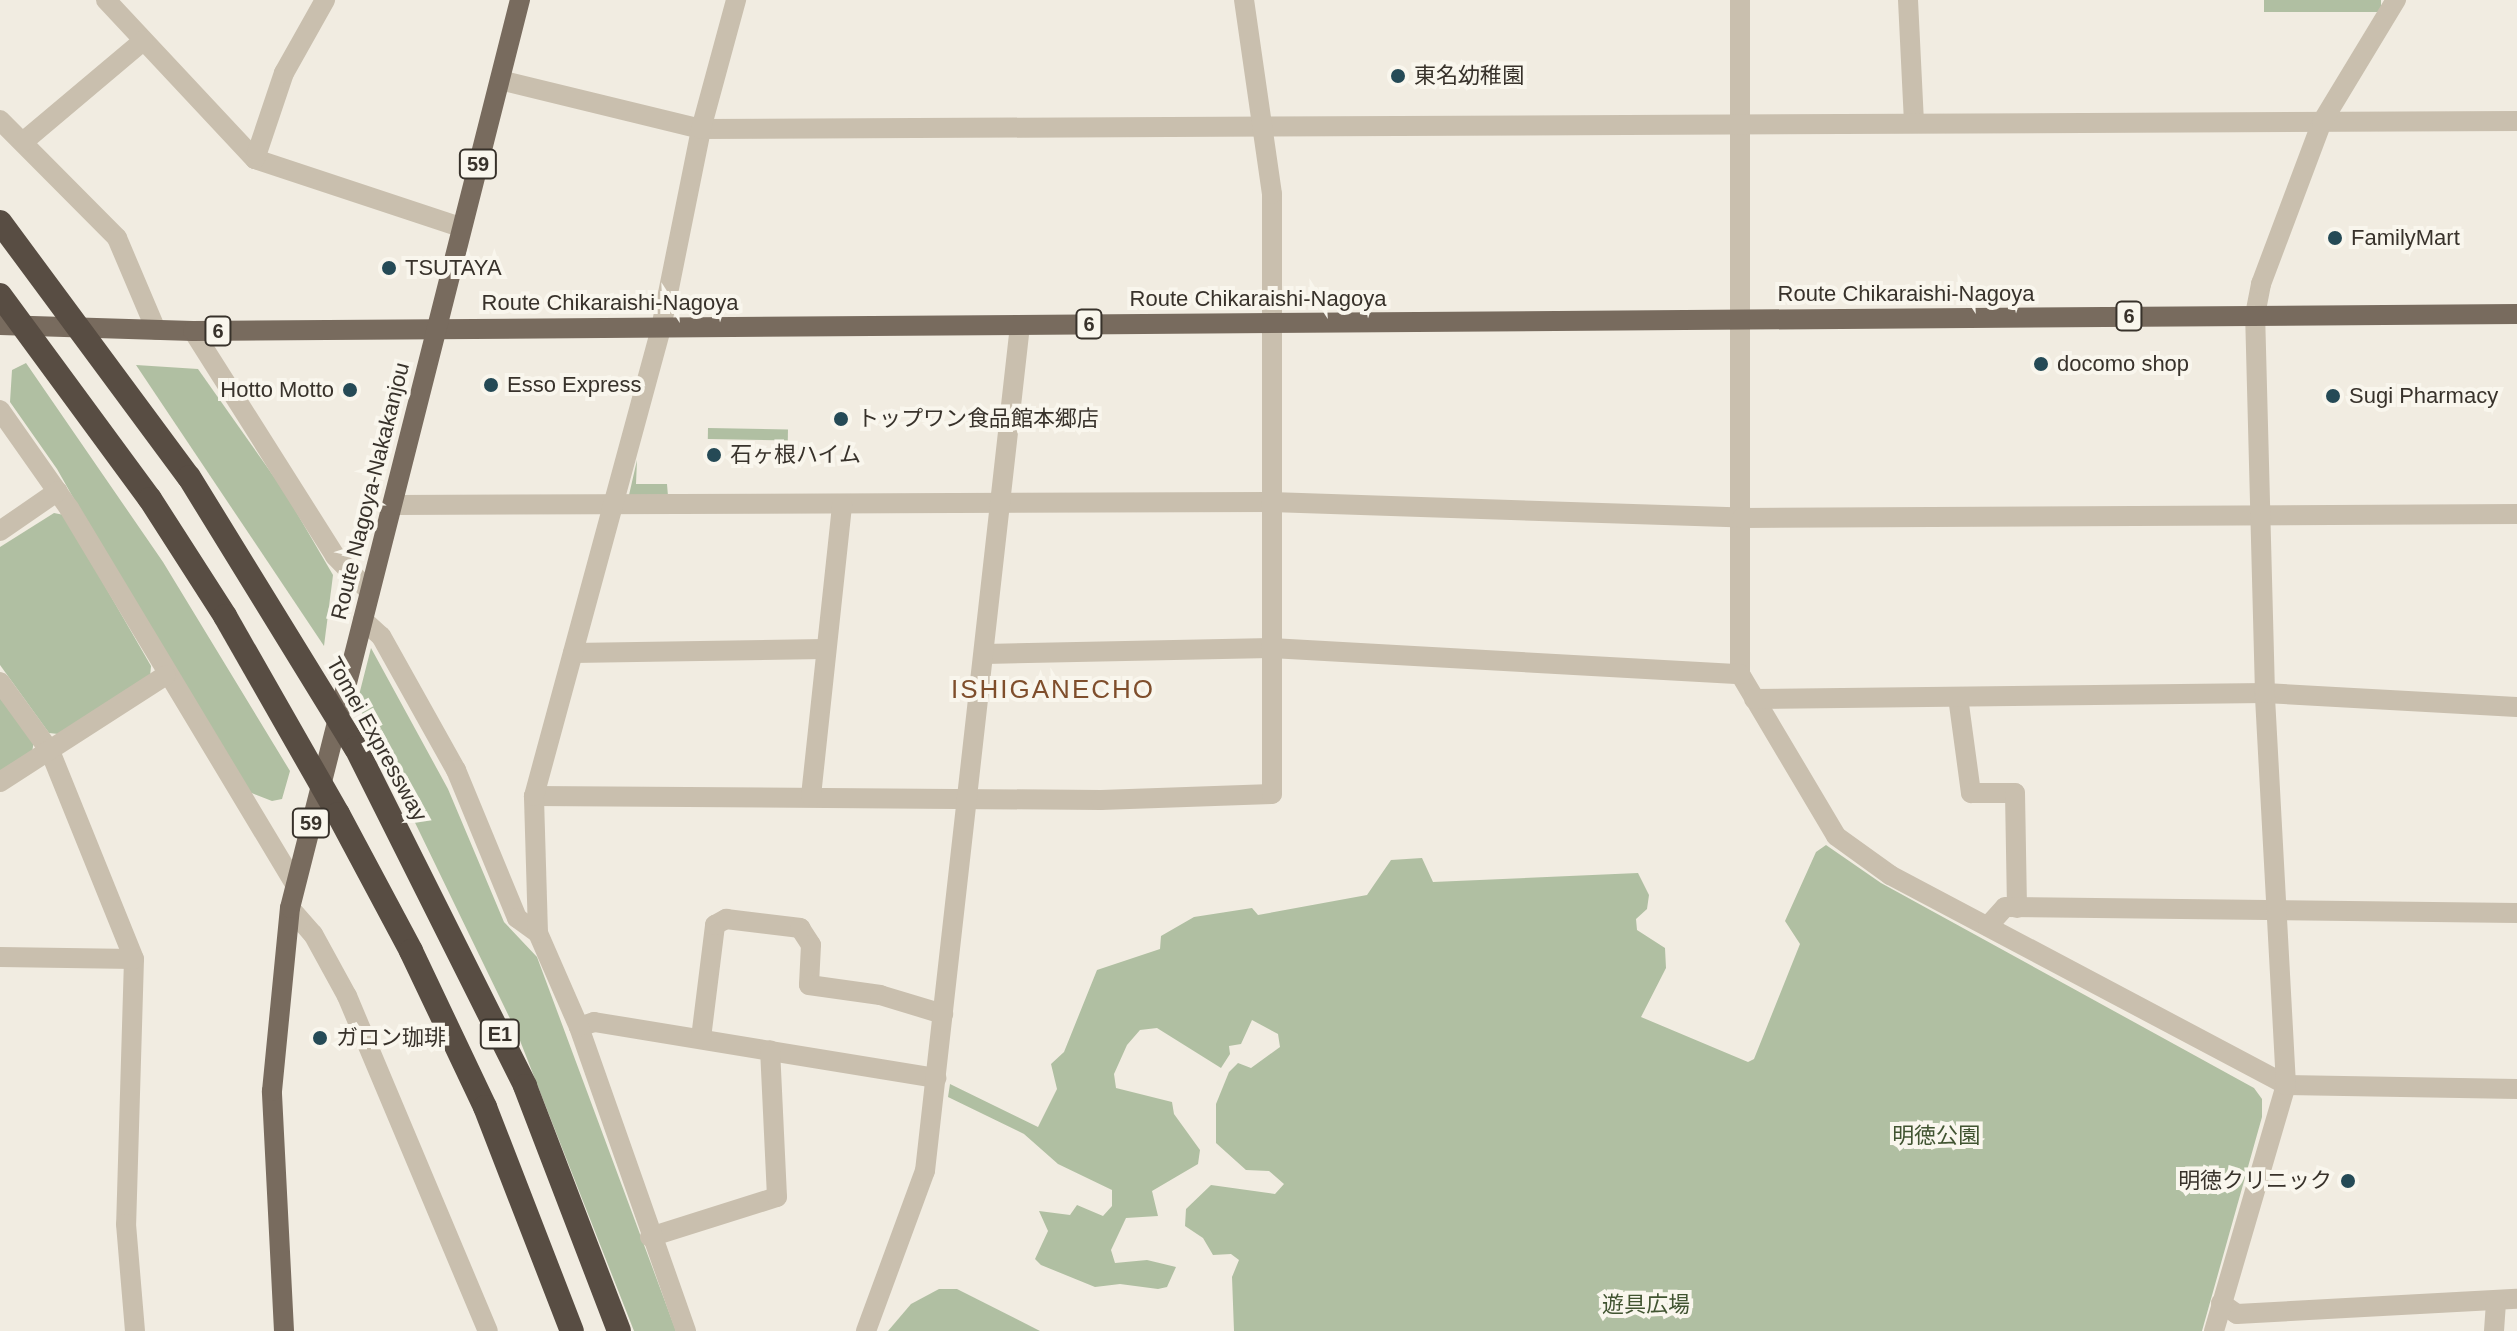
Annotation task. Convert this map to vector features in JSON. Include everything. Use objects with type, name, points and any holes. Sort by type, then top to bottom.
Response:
[{"type":"highway","name":"Tomei Expressway","points":[[0,222],[61,298],[189,477],[356,748],[525,1086],[619,1331]]},
{"type":"highway","name":"E1","points":[[2,297],[150,499],[338,814],[411,951],[485,1107],[572,1331]]},
{"type":"main road","name":"Route Nagoya-Nakakanjou","points":[[284,1331],[272,1091],[290,908],[520,0]]},
{"type":"main road","name":"Route Chikaraishi-Nagoya","points":[[0,325],[193,331],[2517,314]]},
{"type":"street","points":[[106,0],[255,159],[461,227]]},
{"type":"street","points":[[255,159],[284,73],[325,0]]},
{"type":"street","points":[[686,1331],[650,1237],[579,1027],[538,933],[534,796],[661,328],[701,129],[736,0]]},
{"type":"street","points":[[534,796],[968,799],[1272,794],[1272,323],[1267,130],[1244,0]]},
{"type":"street","points":[[1740,0],[1740,674],[1836,836],[1890,875],[2286,1085],[2517,1089]]},
{"type":"street","points":[[1908,0],[1914,121]]},
{"type":"street","points":[[2214,1331],[2286,1085],[2265,693],[2255,315],[2261,284],[2322,122],[2396,0]]},
{"type":"street","points":[[23,142],[143,41]]},
{"type":"street","points":[[500,80],[701,129],[1267,130],[1742,121],[2517,121]]},
{"type":"street","points":[[0,120],[117,238],[156,330]]},
{"type":"street","points":[[866,1331],[925,1171],[1020,325]]},
{"type":"street","points":[[193,331],[335,556],[370,592]]},
{"type":"street","points":[[0,410],[58,491],[166,675],[295,884]]},
{"type":"street","points":[[0,531],[58,491]]},
{"type":"street","points":[[394,505],[1271,502],[1742,518],[2517,514]]},
{"type":"street","points":[[811,796],[842,505]]},
{"type":"street","points":[[363,620],[381,636],[456,770],[517,918],[538,933]]},
{"type":"street","points":[[985,654],[1271,648],[1740,674]]},
{"type":"street","points":[[573,653],[825,649]]},
{"type":"street","points":[[0,782],[166,675]]},
{"type":"street","points":[[0,682],[50,751],[134,959],[126,1224],[135,1331]]},
{"type":"street","points":[[1754,699],[2265,693],[2517,707]]},
{"type":"street","points":[[1958,697],[1971,793],[2015,793],[2017,908]]},
{"type":"street","points":[[1988,926],[2005,907],[2275,913],[2517,913]]},
{"type":"street","points":[[290,908],[313,934],[347,996],[482,1329]]},
{"type":"street","points":[[701,1038],[715,925],[726,919],[800,928],[811,945],[809,985],[880,995],[943,1014]]},
{"type":"street","points":[[0,957],[134,959]]},
{"type":"street","points":[[579,1027],[594,1022],[936,1078]]},
{"type":"street","points":[[650,1237],[777,1197],[770,1050]]},
{"type":"street","points":[[2221,1303],[2237,1314],[2517,1299]]},
{"type":"street","points":[[2494,1331],[2496,1300]]},
{"type":"green space","points":[[2264,0],[2381,0],[2381,12],[2264,12]]},
{"type":"green space","points":[[26,363],[163,562],[290,771],[282,799],[272,801],[249,792],[173,674],[57,469],[10,402],[12,370]]},
{"type":"green space","points":[[136,365],[198,369],[284,491],[333,575],[324,646]]},
{"type":"green space","points":[[708,428],[788,429],[788,440],[708,439]]},
{"type":"green space","points":[[637,460],[636,484],[667,484],[668,496],[629,495]]},
{"type":"green space","points":[[54,513],[64,515],[151,666],[150,677],[58,734],[49,733],[0,665],[0,547]]},
{"type":"green space","points":[[371,648],[448,789],[504,922],[537,957],[676,1331],[634,1331],[517,1033],[357,703]]},
{"type":"green space","points":[[0,698],[34,740],[32,753],[0,773]]},
{"type":"green space","name":"明徳公園","points":[[1826,845],[1881,883],[2254,1088],[2262,1099],[2262,1117],[2202,1331],[1234,1331],[1232,1277],[1239,1260],[1231,1254],[1213,1255],[1203,1238],[1185,1226],[1186,1209],[1211,1185],[1275,1194],[1284,1184],[1269,1171],[1246,1170],[1216,1143],[1216,1104],[1229,1072],[1238,1063],[1251,1068],[1280,1047],[1278,1034],[1252,1020],[1241,1044],[1229,1046],[1230,1054],[1221,1068],[1157,1028],[1140,1030],[1127,1045],[1114,1074],[1116,1088],[1172,1102],[1174,1114],[1200,1150],[1198,1164],[1152,1191],[1158,1216],[1126,1218],[1111,1250],[1115,1263],[1147,1260],[1176,1267],[1167,1287],[1158,1289],[1120,1284],[1095,1287],[1041,1265],[1035,1259],[1048,1231],[1039,1211],[1070,1215],[1077,1205],[1103,1216],[1112,1206],[1112,1190],[1058,1164],[1024,1134],[948,1097],[950,1084],[1038,1127],[1057,1089],[1051,1064],[1064,1052],[1097,970],[1160,949],[1161,936],[1194,917],[1252,908],[1258,915],[1367,895],[1391,860],[1422,858],[1433,882],[1638,873],[1649,895],[1647,909],[1636,919],[1637,930],[1665,948],[1666,968],[1641,1017],[1748,1062],[1754,1059],[1800,944],[1785,921],[1816,852]]},
{"type":"green space","points":[[939,1289],[957,1289],[1040,1331],[888,1331],[911,1304]]},
{"type":"place","name":"東名幼稚園","points":[[1398,76]]},
{"type":"place","name":"FamilyMart","points":[[2335,238]]},
{"type":"place","name":"TSUTAYA","points":[[389,268]]},
{"type":"place","name":"docomo shop","points":[[2041,364]]},
{"type":"place","name":"Esso Express","points":[[491,385]]},
{"type":"place","name":"Hotto Motto","points":[[350,390]]},
{"type":"place","name":"Sugi Pharmacy","points":[[2333,396]]},
{"type":"place","name":"トップワン食品館本郷店","points":[[841,419]]},
{"type":"place","name":"石ヶ根ハイム","points":[[714,455]]},
{"type":"place","name":"ガロン珈琲","points":[[320,1038]]},
{"type":"place","name":"明徳クリニック","points":[[2348,1181]]},
{"type":"district","name":"ISHIGANECHO","points":[[1053,690]]},
{"type":"park label","name":"遊具広場","points":[[1646,1305]]}]
